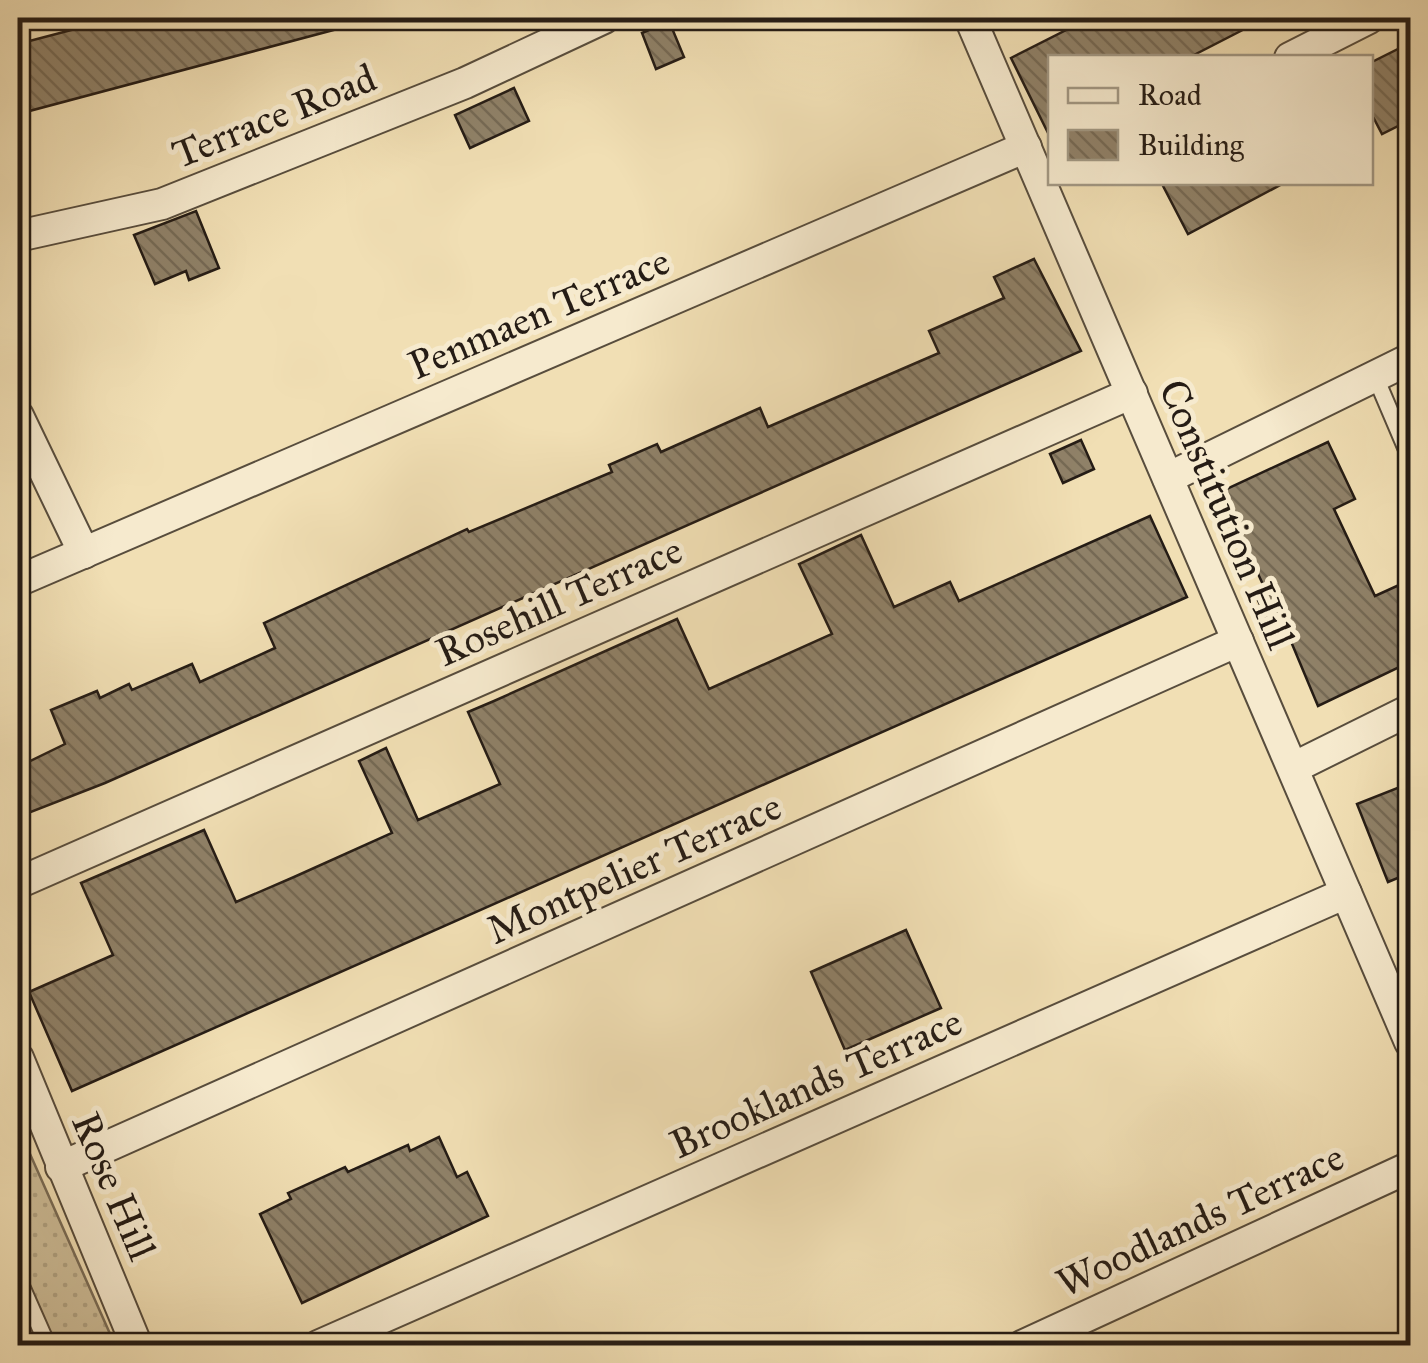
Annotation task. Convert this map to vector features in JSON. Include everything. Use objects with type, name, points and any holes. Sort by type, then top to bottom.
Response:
[{"type":"street","name":"Terrace Road","points":[[18,236],[162,204],[465,83],[604,18]]},
{"type":"street","name":"Constitution Hill","points":[[970,18],[1026,147],[1046,182],[1132,393],[1410,1042]]},
{"type":"street","points":[[1296,55],[1369,18]]},
{"type":"street","name":"Penmaen Terrace","points":[[84,553],[1026,147]]},
{"type":"street","points":[[1168,478],[1410,359]]},
{"type":"street","name":"Rosehill Terrace","points":[[18,883],[1132,393]]},
{"type":"street","points":[[18,416],[84,553],[18,581]]},
{"type":"street","name":"Montpelier Terrace","points":[[61,1167],[1238,641]]},
{"type":"street","points":[[1293,768],[1410,710]]},
{"type":"street","name":"Brooklands Terrace","points":[[318,1346],[1346,893]]},
{"type":"street","name":"Rose Hill","points":[[18,1058],[137,1346]]},
{"type":"street","name":"Woodlands Terrace","points":[[1022,1346],[1410,1167]]},
{"type":"lane","points":[[1376,376],[1410,458]]},
{"type":"lane","points":[[18,1278],[48,1346]]},
{"type":"shaded area","points":[[18,1127],[115,1345],[18,1345]]},
{"type":"building","points":[[100,18],[340,18],[341,28],[18,114],[18,44],[102,22]]},
{"type":"building","points":[[1090,18],[1266,18],[1194,55],[1048,55],[1048,133],[1011,58]]},
{"type":"building","points":[[669,21],[684,57],[656,69],[642,33]]},
{"type":"building","points":[[1410,43],[1410,120],[1382,134],[1373,117],[1373,62]]},
{"type":"building","points":[[514,88],[529,121],[470,148],[455,115]]},
{"type":"building","points":[[1163,185],[1280,185],[1188,234]]},
{"type":"building","points":[[196,211],[219,268],[189,280],[186,271],[155,284],[134,235]]},
{"type":"building","points":[[1034,259],[1081,351],[105,783],[18,817],[18,767],[65,744],[51,710],[97,691],[100,698],[129,684],[132,690],[192,664],[200,682],[275,648],[264,623],[467,529],[469,532],[612,472],[609,465],[657,444],[661,452],[760,408],[768,427],[939,353],[929,331],[1004,298],[994,277]]},
{"type":"building","points":[[1081,440],[1094,469],[1063,483],[1050,454]]},
{"type":"building","points":[[1328,442],[1355,499],[1334,509],[1375,596],[1410,580],[1410,662],[1318,706],[1282,620],[1270,626],[1256,596],[1266,591],[1220,492]]},
{"type":"building","points":[[1150,516],[1187,597],[72,1091],[29,992],[113,955],[81,883],[204,830],[236,902],[294,877],[392,833],[359,761],[386,748],[418,820],[500,784],[468,712],[677,619],[709,689],[832,634],[799,564],[861,535],[894,607],[950,582],[959,601]]},
{"type":"building","points":[[1410,783],[1410,873],[1388,882],[1357,804]]},
{"type":"building","points":[[906,930],[941,1008],[845,1050],[811,972]]},
{"type":"building","points":[[439,1137],[457,1177],[467,1172],[488,1216],[302,1303],[260,1214],[291,1199],[288,1193],[345,1167],[348,1172],[408,1145],[410,1151]]}]
